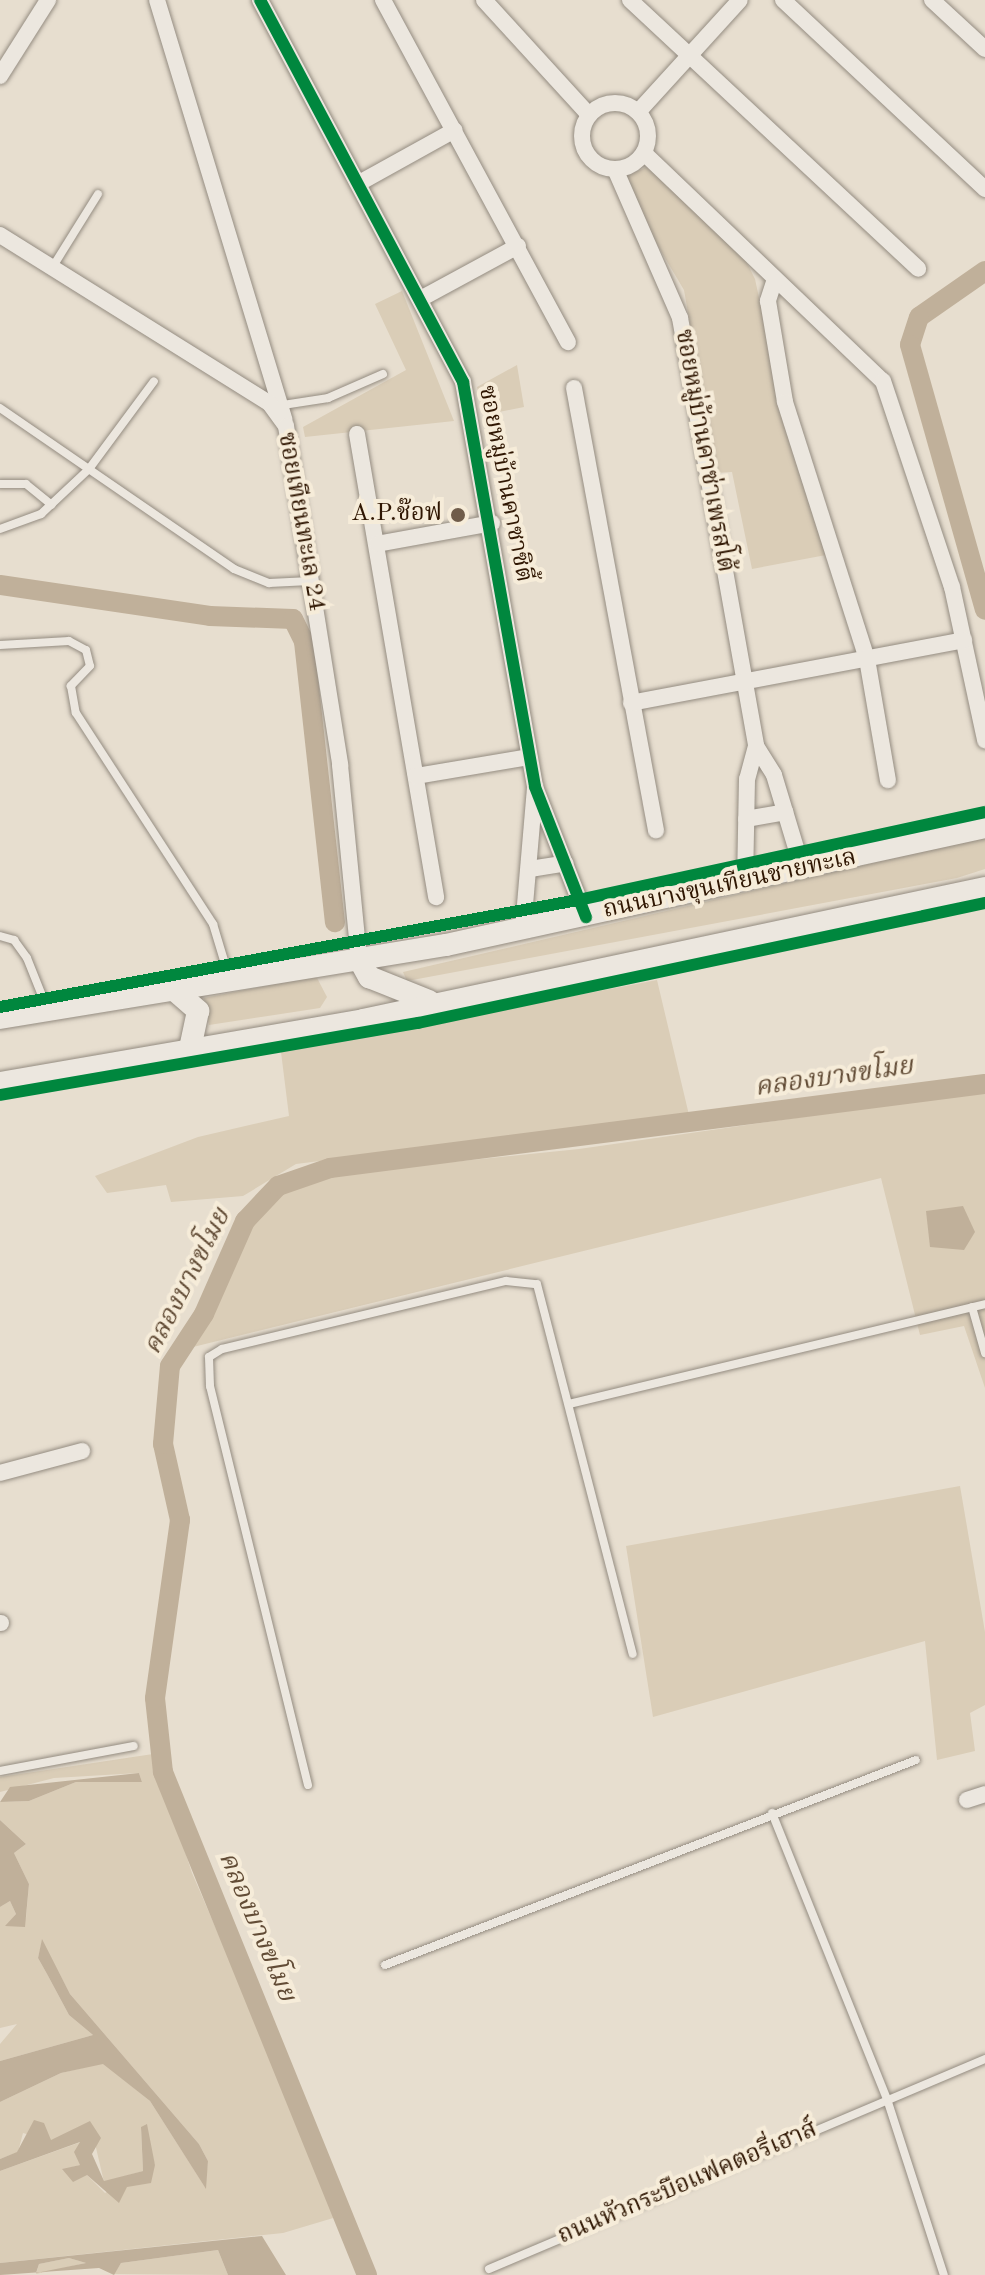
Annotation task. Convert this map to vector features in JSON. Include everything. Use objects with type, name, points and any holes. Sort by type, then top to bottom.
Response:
[{"type":"main road","name":"ถนนบางขุนเทียนชายทะเล","points":[[0,1018],[359,959],[586,917],[985,827]]},
{"type":"main road","points":[[0,1083],[438,1003],[985,888]]},
{"type":"main road","points":[[359,959],[369,977],[438,1003]]},
{"type":"main road","points":[[172,988],[198,1011],[190,1050]]},
{"type":"street","points":[[0,76],[48,0]]},
{"type":"street","points":[[157,0],[283,405],[286,426]]},
{"type":"street","name":"ซอยหมู่บ้านคาซาซิตี้","points":[[260,0],[424,297],[463,382],[492,523],[535,787],[586,917]]},
{"type":"street","points":[[383,0],[568,342]]},
{"type":"street","points":[[484,0],[589,115]]},
{"type":"street","points":[[630,0],[918,269]]},
{"type":"street","points":[[638,112],[740,0]]},
{"type":"street","points":[[783,0],[985,189]]},
{"type":"street","points":[[932,0],[985,49]]},
{"type":"street","points":[[607,103],[638,112],[648,132],[644,153],[615,169],[595,164],[583,146],[589,115],[607,103]]},
{"type":"street","points":[[361,182],[455,130]]},
{"type":"street","points":[[644,153],[774,282],[861,353],[883,381],[964,640],[985,740]]},
{"type":"street","name":"ซอยหมู่บ้านคาซ่าเพรสโต้","points":[[615,169],[680,318],[756,746],[785,812],[802,868]]},
{"type":"street","name":"ซอยเทียนทะเล 24","points":[[0,235],[270,404],[286,426],[340,765],[359,959]]},
{"type":"street","points":[[424,297],[518,246]]},
{"type":"street","points":[[774,282],[768,301],[785,402],[867,659],[888,780]]},
{"type":"street","points":[[574,388],[656,830]]},
{"type":"street","points":[[357,434],[436,897]]},
{"type":"street","points":[[377,544],[492,523]]},
{"type":"street","points":[[631,703],[964,640]]},
{"type":"street","name":"ซอยหมู่บ้านคาซ่าเพรสโต้","points":[[745,879],[746,819],[756,746]]},
{"type":"street","points":[[416,776],[529,757]]},
{"type":"street","name":"ซอยหมู่บ้านคาซาซิตี้","points":[[523,928],[535,787]]},
{"type":"street","points":[[746,819],[785,812]]},
{"type":"street","points":[[530,869],[566,863]]},
{"type":"street","points":[[0,1473],[82,1451]]},
{"type":"street","points":[[967,1800],[985,1794]]},
{"type":"lane","points":[[52,268],[98,194]]},
{"type":"lane","points":[[283,405],[328,398],[383,374]]},
{"type":"lane","points":[[0,529],[52,505],[89,469],[154,381]]},
{"type":"lane","points":[[0,408],[234,569],[269,583],[310,581]]},
{"type":"lane","points":[[0,484],[26,484],[52,505]]},
{"type":"lane","points":[[0,645],[69,641],[86,650],[90,666],[71,686],[76,713],[213,924],[229,978]]},
{"type":"lane","points":[[0,936],[14,940],[27,958],[48,1009]]},
{"type":"lane","points":[[308,1785],[209,1357],[526,1279],[543,1291],[633,1654]]},
{"type":"lane","points":[[569,1404],[985,1304]]},
{"type":"lane","points":[[972,1307],[985,1353]]},
{"type":"lane","points":[[0,1771],[134,1746]]},
{"type":"lane","points":[[385,1965],[772,1813],[916,1760]]},
{"type":"lane","points":[[772,1813],[887,2099],[944,2275]]},
{"type":"lane","name":"ถนนหัวกระบือแฟคตอรี่เฮาส์","points":[[489,2269],[985,2059]]},
{"type":"shaded area","points":[[647,167],[745,259],[755,279],[789,438],[826,555],[752,569],[732,472],[716,473],[684,290],[630,199],[628,175]]},
{"type":"shaded area","points":[[402,291],[454,421],[305,437],[303,427],[406,370],[375,304]]},
{"type":"shaded area","points":[[517,365],[524,407],[484,415],[477,387]]},
{"type":"shaded area","points":[[985,837],[985,869],[957,878],[407,981],[403,972]]},
{"type":"shaded area","points":[[316,976],[327,997],[320,1008],[209,1025],[204,998]]},
{"type":"shaded area","points":[[657,980],[689,1115],[296,1164],[243,1196],[171,1202],[166,1185],[107,1193],[95,1176],[198,1137],[289,1116],[281,1052]]},
{"type":"shaded area","points":[[985,1091],[985,1388],[964,1326],[920,1335],[881,1178],[193,1347],[252,1226],[280,1191],[326,1175],[579,1149]]},
{"type":"shaded area","points":[[963,1206],[975,1232],[964,1250],[930,1247],[926,1211]]},
{"type":"shaded area","points":[[960,1486],[985,1632],[985,1705],[970,1713],[975,1751],[937,1760],[925,1641],[653,1717],[626,1546]]},
{"type":"shaded area","points":[[153,1754],[192,1873],[340,2216],[283,2233],[0,2263],[0,2171],[81,2142],[80,2165],[62,2170],[87,2175],[105,2193],[155,2165],[141,2128],[143,2171],[104,2182],[90,2122],[51,2141],[23,2133],[18,2152],[0,2159],[0,2102],[61,2073],[103,2063],[150,2101],[205,2187],[208,2161],[199,2144],[70,1994],[42,1941],[38,1958],[69,2015],[93,2035],[0,2061],[0,2044],[17,2024],[0,2028],[0,1907],[10,1901],[16,1914],[6,1926],[26,1918],[29,1884],[14,1853],[26,1844],[0,1820],[0,1802],[29,1801],[76,1782],[142,1782],[139,1773],[54,1778],[0,1792],[0,1777]]},
{"type":"shaded area","points":[[139,1773],[142,1782],[76,1782],[29,1801],[0,1802],[10,1787]]},
{"type":"shaded area","points":[[0,1820],[26,1844],[14,1853],[29,1884],[25,1927],[5,1926],[16,1914],[10,1901],[0,1907]]},
{"type":"shaded area","points":[[42,1939],[70,1994],[199,2144],[208,2161],[206,2189],[150,2101],[103,2064],[61,2073],[0,2102],[0,2061],[93,2035],[69,2015],[38,1958]]},
{"type":"shaded area","points":[[34,2120],[44,2123],[51,2140],[90,2121],[101,2138],[92,2154],[104,2181],[143,2171],[141,2127],[147,2124],[155,2165],[151,2183],[127,2187],[119,2203],[87,2175],[73,2182],[62,2169],[80,2165],[74,2152],[80,2142],[0,2171],[0,2159],[17,2152]]},
{"type":"shaded area","points":[[262,2236],[286,2275],[228,2275],[218,2250],[121,2263],[114,2275],[99,2268],[40,2272],[86,2263],[69,2258],[39,2264],[36,2272],[0,2275],[0,2263]]},
{"type":"shaded area","points":[[218,2250],[228,2275],[114,2274],[121,2263]]},
{"type":"shaded area","points":[[69,2258],[86,2263],[36,2274],[39,2264]]},
{"type":"waterway","name":"คลองบางขโมย","points":[[985,271],[919,317],[910,345],[985,610]]},
{"type":"waterway","points":[[0,585],[210,616],[293,619],[304,642],[335,922]]},
{"type":"waterway","name":"คลองบางขโมย","points":[[367,2275],[163,1772],[155,1698],[180,1520],[163,1444],[170,1366],[204,1314],[245,1221],[278,1186],[330,1168],[985,1084]]},
{"type":"cycle path","points":[[260,0],[463,382],[535,787],[586,917]]},
{"type":"cycle path","points":[[0,1007],[578,900],[985,812]]},
{"type":"cycle path","points":[[0,1095],[418,1023],[985,903]]},
{"type":"place","name":"A.P.ช๊อฟ","points":[[458,515]]}]
